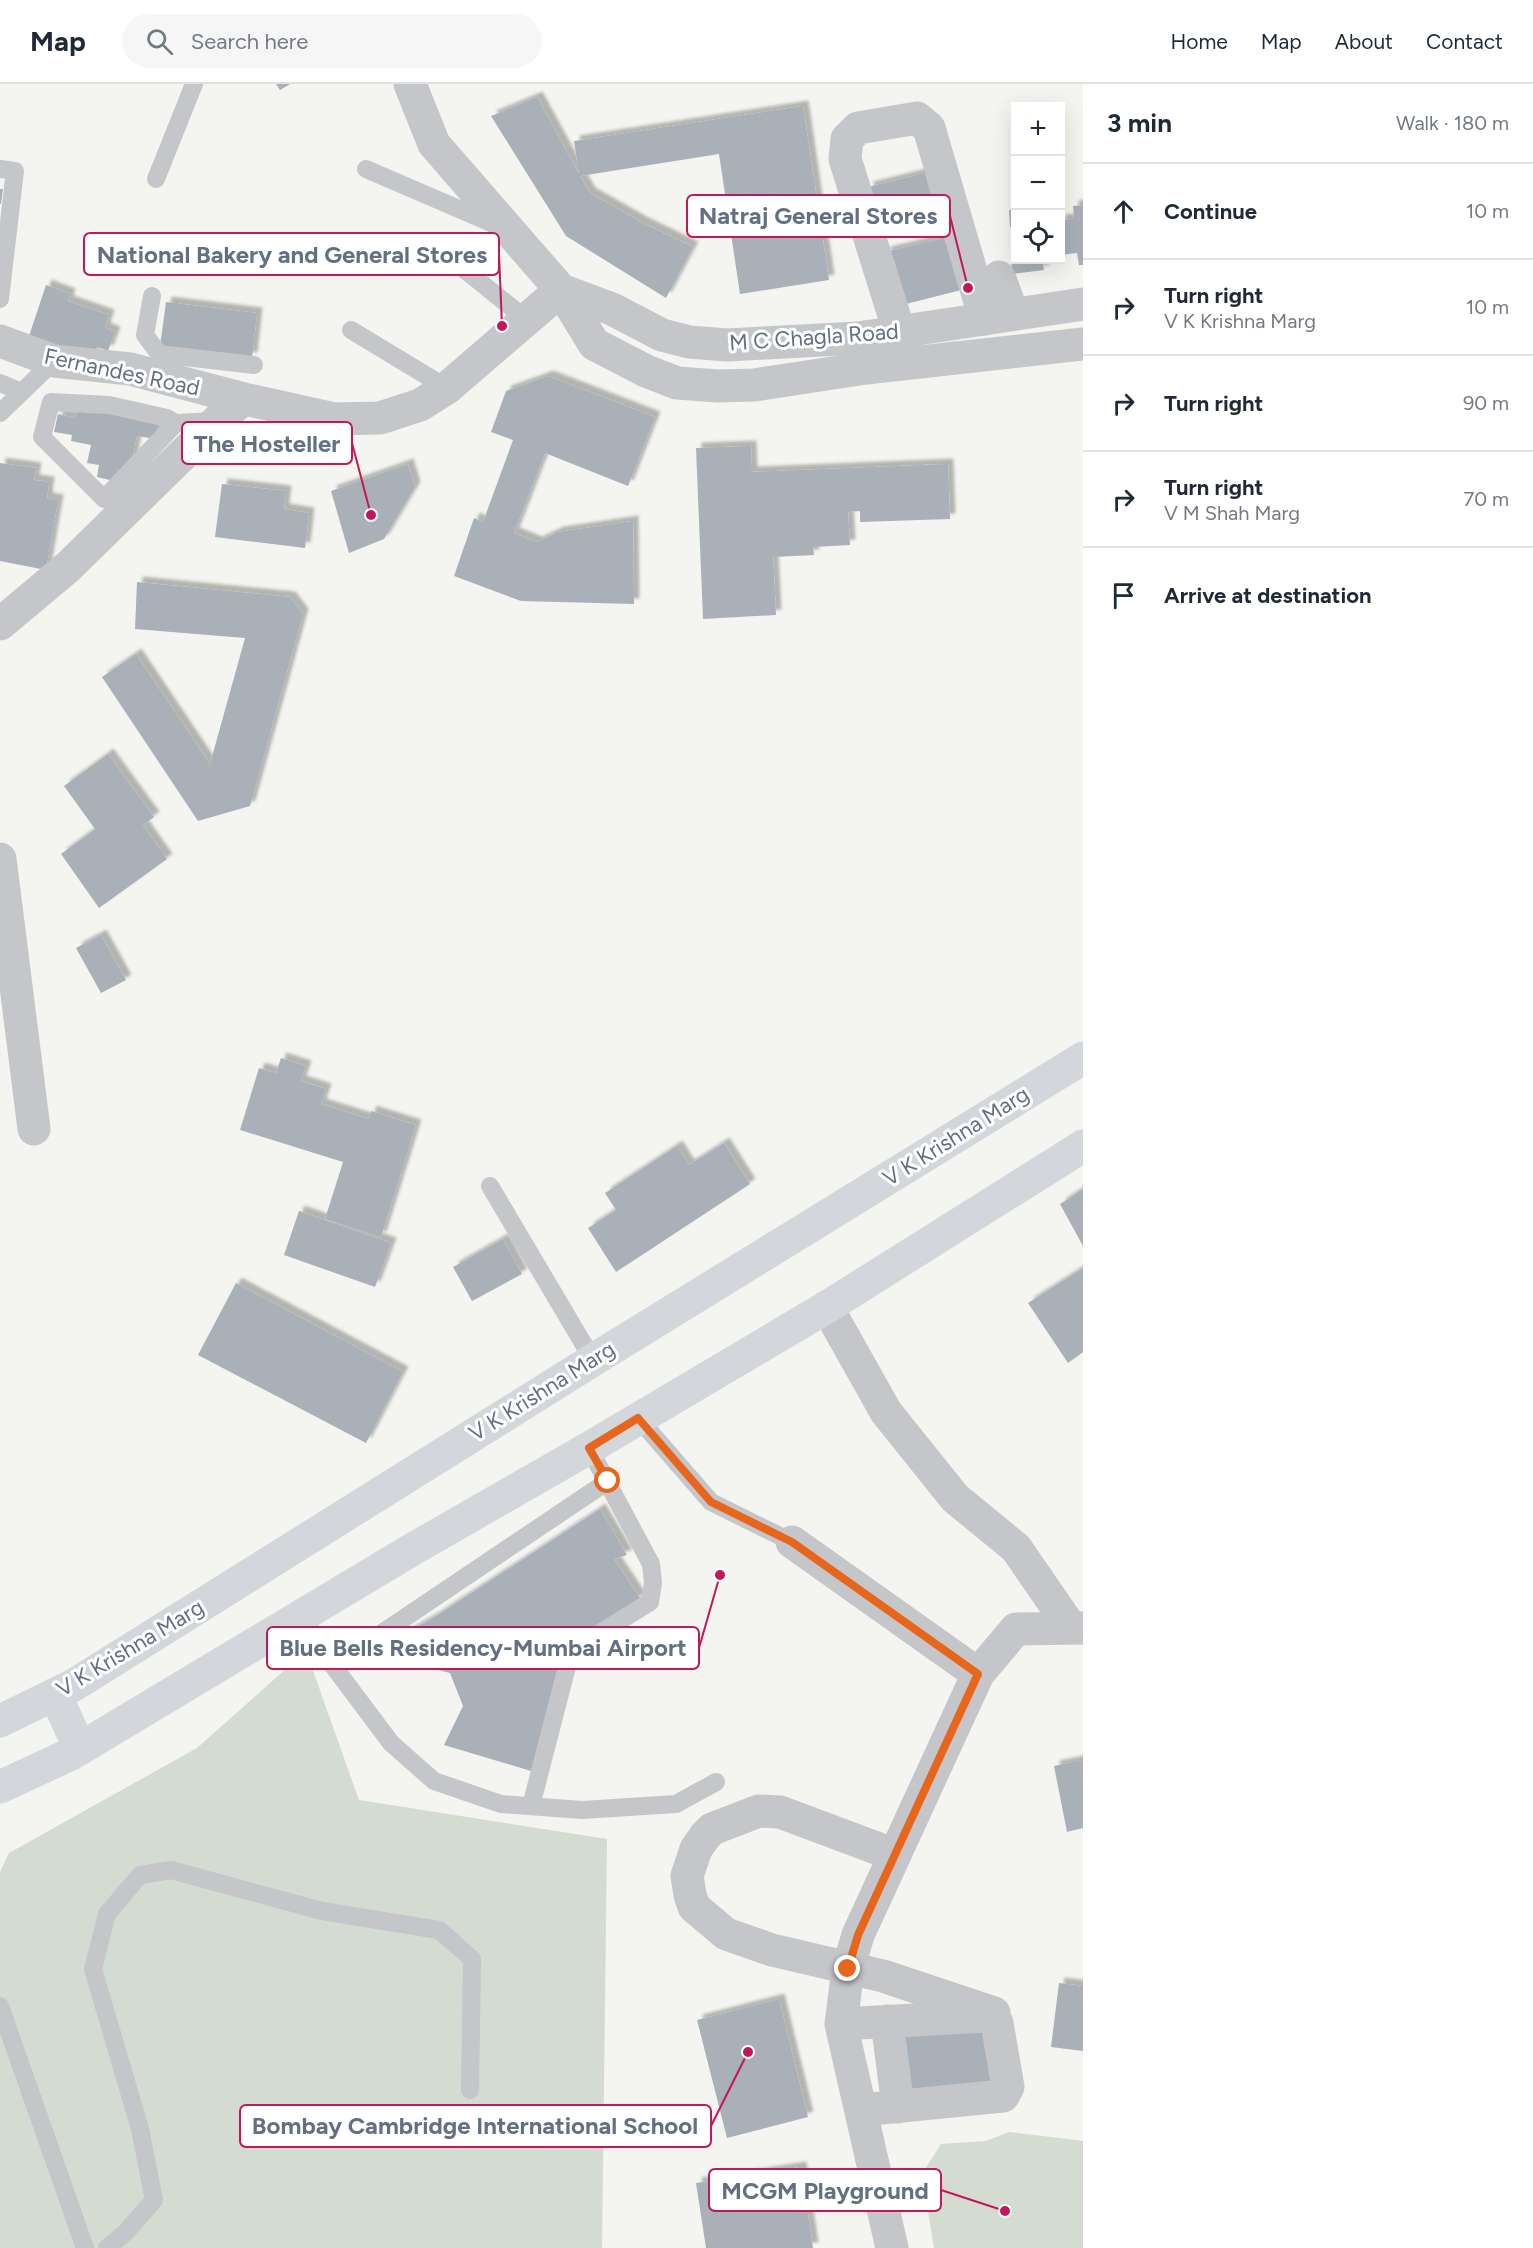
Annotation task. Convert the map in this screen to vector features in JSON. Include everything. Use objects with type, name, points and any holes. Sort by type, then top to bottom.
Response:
[{"type":"main road","name":"V K Krishna Marg","points":[[0,1721],[84,1679],[593,1360],[1083,1058]]},
{"type":"main road","points":[[0,1787],[80,1749],[413,1549],[589,1448],[827,1307],[1083,1146]]},
{"type":"main road","points":[[55,1695],[80,1749]]},
{"type":"street","name":"M C Chagla Road","points":[[410,84],[434,144],[561,290],[612,309],[662,336],[689,342],[727,345],[762,344],[862,353],[899,331],[1083,304]]},
{"type":"street","points":[[899,331],[845,159],[847,139],[858,128],[917,118],[929,128],[999,316]]},
{"type":"street","points":[[999,277],[999,316]]},
{"type":"street","name":"Fernandes Road","points":[[0,341],[54,361],[130,369],[157,364],[244,399],[335,419],[380,418],[420,405],[447,388],[561,290]]},
{"type":"street","points":[[940,325],[945,359]]},
{"type":"street","points":[[862,353],[945,359],[1083,344]]},
{"type":"street","points":[[0,624],[68,567],[218,420],[244,399]]},
{"type":"street","points":[[0,859],[34,1130]]},
{"type":"street","points":[[827,1307],[886,1412],[955,1498],[1016,1548],[1077,1628]]},
{"type":"street","points":[[792,1542],[978,1674]]},
{"type":"street","points":[[892,2248],[841,2024],[848,1969],[858,1935],[978,1674],[1016,1629],[1077,1628]]},
{"type":"street","points":[[895,1855],[780,1812],[759,1811],[712,1829],[696,1849],[687,1876],[694,1907],[726,1934],[772,1950],[884,1976],[994,2013]]},
{"type":"street","points":[[841,2024],[987,2016],[997,2023],[1008,2087],[1003,2096],[861,2110]]},
{"type":"street","points":[[887,2021],[898,2106]]},
{"type":"lane","points":[[156,179],[194,84]]},
{"type":"lane","points":[[0,169],[15,171],[0,299]]},
{"type":"lane","points":[[366,169],[509,230]]},
{"type":"lane","points":[[435,199],[460,173]]},
{"type":"lane","points":[[448,257],[527,320]]},
{"type":"lane","points":[[152,296],[145,335],[157,364],[254,365]]},
{"type":"lane","points":[[351,330],[447,388]]},
{"type":"lane","points":[[0,413],[54,361]]},
{"type":"lane","points":[[0,383],[22,392]]},
{"type":"lane","points":[[176,423],[104,499],[42,437],[51,402],[109,405],[167,418],[176,423],[218,420]]},
{"type":"lane","points":[[490,1186],[593,1360]]},
{"type":"lane","points":[[638,1418],[711,1502],[792,1542]]},
{"type":"lane","points":[[531,1806],[569,1659],[576,1648],[650,1602],[653,1583],[651,1564],[589,1448]]},
{"type":"lane","points":[[333,1666],[608,1481]]},
{"type":"lane","points":[[303,1615],[333,1666],[391,1743],[434,1781],[501,1804],[582,1810],[676,1804],[716,1782]]},
{"type":"lane","points":[[107,2248],[125,2233],[154,2200],[140,2129],[93,1969],[107,1914],[140,1875],[171,1870],[322,1911],[439,1930],[472,1959],[470,2090]]},
{"type":"lane","points":[[0,2006],[85,2248]]},
{"type":"shaded area","points":[[306,1651],[359,1800],[607,1839],[602,2248],[0,2248],[0,1872],[9,1853],[197,1748]]},
{"type":"shaded area","points":[[1009,2132],[1083,2141],[1083,2248],[934,2248],[922,2174],[941,2144],[986,2141]]},
{"type":"building","points":[[276,84],[290,84],[280,90]]},
{"type":"building","points":[[537,97],[579,174],[574,141],[803,106],[829,280],[740,294],[719,154],[580,176],[590,193],[643,223],[693,247],[666,298],[566,236],[491,116]]},
{"type":"building","points":[[925,173],[938,225],[881,239],[868,187]]},
{"type":"building","points":[[0,189],[3,189],[1,204],[0,204]]},
{"type":"building","points":[[1083,205],[1083,265],[1079,265],[1077,253],[1065,254],[1065,220],[1074,219],[1073,206]]},
{"type":"building","points":[[1009,210],[1011,210],[1011,227]]},
{"type":"building","points":[[956,235],[973,287],[898,306],[885,252]]},
{"type":"building","points":[[1011,264],[1043,264],[1044,270],[1012,274]]},
{"type":"building","points":[[46,285],[70,294],[68,301],[109,315],[105,328],[115,332],[108,351],[97,347],[93,357],[29,336]]},
{"type":"building","points":[[166,302],[257,313],[252,358],[160,346]]},
{"type":"building","points":[[548,376],[655,417],[628,486],[545,453],[514,533],[537,542],[558,532],[633,521],[634,604],[521,601],[454,576],[474,518],[483,522],[513,440],[491,432],[506,391]]},
{"type":"building","points":[[92,408],[159,422],[155,439],[137,436],[127,484],[97,477],[99,465],[87,463],[91,445],[71,441],[72,435],[54,432],[58,414],[75,418],[77,411],[91,414]]},
{"type":"building","points":[[751,446],[752,472],[948,464],[950,519],[860,522],[860,511],[848,512],[850,545],[813,547],[814,555],[773,557],[776,615],[703,619],[696,448]]},
{"type":"building","points":[[0,463],[36,468],[34,480],[49,482],[47,498],[58,500],[46,570],[0,561]]},
{"type":"building","points":[[408,464],[415,487],[384,539],[349,553],[331,491]]},
{"type":"building","points":[[222,484],[286,491],[284,509],[309,513],[305,548],[215,537]]},
{"type":"building","points":[[137,582],[290,597],[303,614],[250,806],[198,821],[102,677],[136,654],[210,764],[245,638],[135,629]]},
{"type":"building","points":[[108,754],[154,817],[143,825],[167,859],[99,908],[61,854],[95,829],[64,786]]},
{"type":"building","points":[[101,935],[126,980],[101,993],[76,948]]},
{"type":"building","points":[[281,1058],[306,1066],[301,1081],[326,1089],[321,1104],[369,1119],[371,1111],[416,1125],[381,1237],[325,1219],[343,1162],[240,1130],[259,1068],[276,1073]]},
{"type":"building","points":[[724,1143],[750,1184],[616,1272],[588,1228],[616,1210],[605,1193],[677,1146],[689,1165]]},
{"type":"building","points":[[1083,1189],[1083,1246],[1060,1204]]},
{"type":"building","points":[[299,1211],[391,1243],[375,1287],[284,1255]]},
{"type":"building","points":[[503,1239],[522,1274],[472,1301],[453,1267]]},
{"type":"building","points":[[1083,1268],[1083,1352],[1068,1363],[1028,1303]]},
{"type":"building","points":[[236,1283],[403,1372],[366,1443],[198,1355]]},
{"type":"building","points":[[600,1509],[627,1555],[614,1559],[640,1598],[566,1647],[531,1771],[444,1745],[463,1706],[450,1673],[411,1663],[401,1636],[433,1618]]},
{"type":"building","points":[[1083,1760],[1083,1828],[1067,1832],[1054,1766]]},
{"type":"building","points":[[1059,1983],[1083,1986],[1083,2051],[1051,2047]]},
{"type":"building","points":[[779,1999],[808,2117],[727,2138],[697,2020]]},
{"type":"building","points":[[987,2021],[996,2091],[904,2097],[893,2024]]},
{"type":"building","points":[[801,2167],[813,2248],[706,2248],[696,2183]]},
{"type":"place","name":"Natraj General Stores","points":[[968,288]]},
{"type":"place","name":"National Bakery and General Stores","points":[[502,326]]},
{"type":"place","name":"The Hosteller","points":[[371,515]]},
{"type":"place","name":"Blue Bells Residency-Mumbai Airport","points":[[720,1575]]},
{"type":"place","name":"Bombay Cambridge International School","points":[[748,2052]]},
{"type":"place","name":"MCGM Playground","points":[[1005,2211]]},
{"type":"route","points":[[608,1481],[589,1448],[638,1418],[711,1502],[792,1542],[978,1674],[858,1935],[848,1969]]}]
